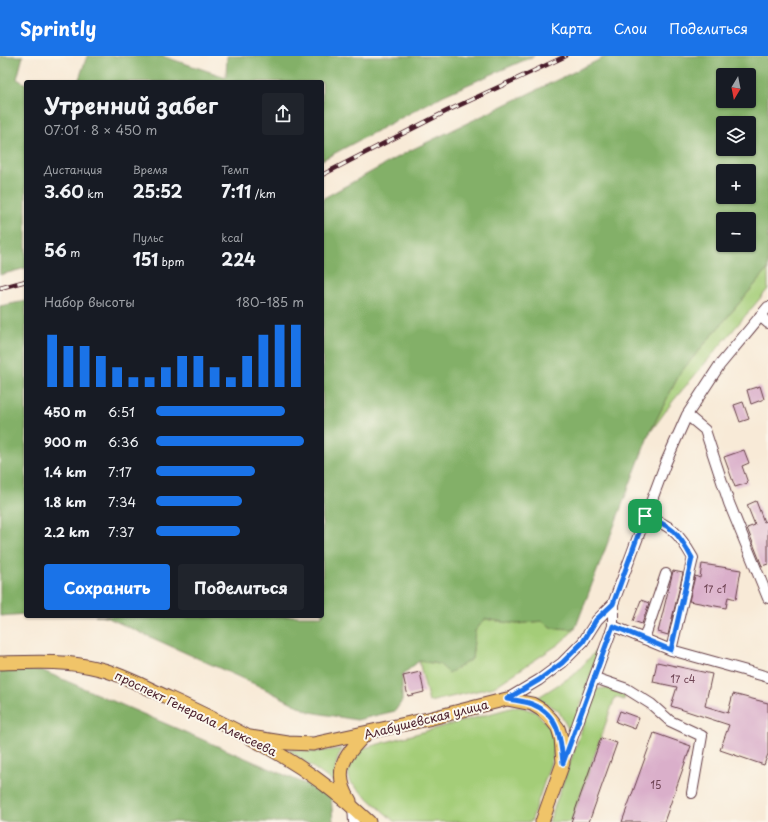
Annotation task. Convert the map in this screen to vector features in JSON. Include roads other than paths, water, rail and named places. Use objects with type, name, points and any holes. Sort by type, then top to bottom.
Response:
[{"type":"main road","name":"проспект Генерала Алексеева","points":[[0,663],[51,662],[100,669],[145,687],[250,737],[304,768],[353,806],[369,822]]},
{"type":"main road","name":"Алабушевская улица","points":[[250,737],[288,743],[314,744],[507,699]]},
{"type":"main road","points":[[507,699],[532,704],[542,710],[558,728],[561,738],[563,763],[542,822]]},
{"type":"main road","points":[[353,806],[345,794],[341,782],[341,769],[350,750],[366,733]]},
{"type":"street","name":"Алабушевская улица","points":[[563,763],[613,626],[613,604],[666,462],[687,415],[719,366],[764,320],[768,307]]},
{"type":"street","points":[[687,415],[705,430],[729,503],[768,598]]},
{"type":"street","points":[[645,516],[666,524],[683,541],[692,558],[671,650]]},
{"type":"street","points":[[644,639],[666,574]]},
{"type":"street","name":"Алабушевская улица","points":[[507,699],[539,680],[562,663],[583,642],[596,620],[613,604]]},
{"type":"street","points":[[613,626],[671,650],[733,669],[768,677]]},
{"type":"street","points":[[595,678],[627,689],[651,704],[670,721],[702,736],[692,793]]},
{"type":"street","points":[[353,806],[354,822]]},
{"type":"railway","points":[[324,174],[447,111],[566,56]]},
{"type":"railway","points":[[0,288],[24,282]]}]
